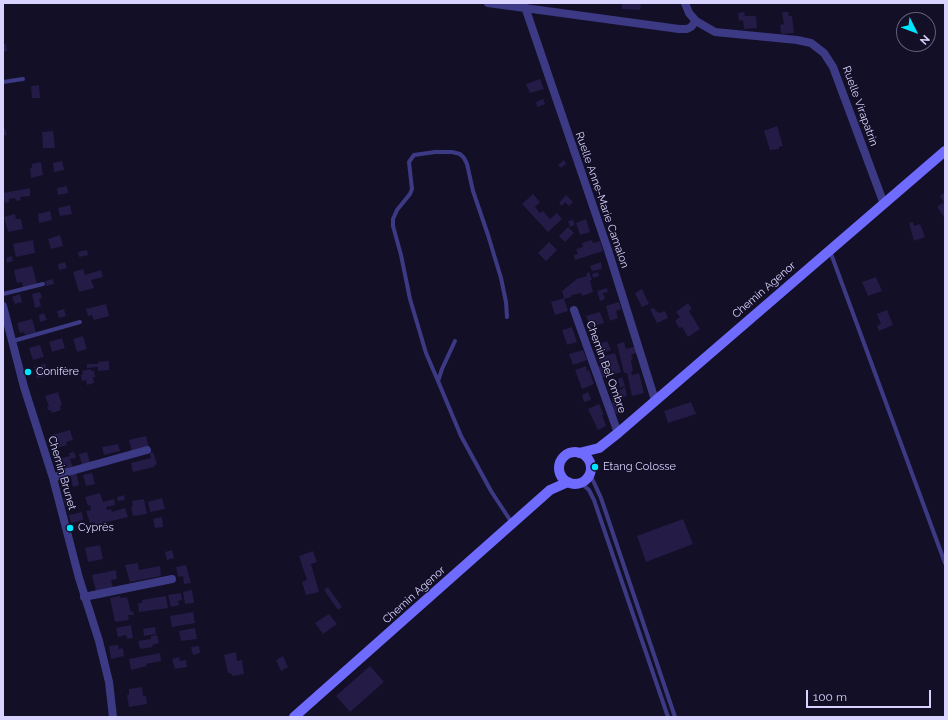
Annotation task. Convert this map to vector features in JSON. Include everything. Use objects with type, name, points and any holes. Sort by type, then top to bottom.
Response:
[{"type":"main road","name":"Chemin Agenor","points":[[294,717],[550,490],[568,482],[576,484],[585,481],[599,448],[945,151]]},
{"type":"main road","name":"Chemin Agenor","points":[[550,490],[560,472],[559,467],[562,459],[570,454],[599,448]]},
{"type":"main road","points":[[578,453],[586,457],[590,469]]},
{"type":"main road","points":[[560,472],[564,480],[568,482]]},
{"type":"street","points":[[488,3],[679,29],[691,27],[696,21]]},
{"type":"street","name":"Ruelle Virapatrin","points":[[685,3],[689,13],[696,21],[714,32],[797,40],[811,43],[824,53],[833,67],[884,204]]},
{"type":"street","name":"Ruelle Anne-Marie Camalon","points":[[525,7],[608,250],[655,400]]},
{"type":"street","name":"Chemin Brunet","points":[[3,306],[24,387],[53,478],[84,597],[99,642],[109,682],[113,717]]},
{"type":"street","name":"Chemin Bel Ombre","points":[[574,310],[618,432]]},
{"type":"street","points":[[53,478],[68,472],[148,450]]},
{"type":"street","points":[[84,597],[172,579]]},
{"type":"lane","points":[[3,82],[23,78]]},
{"type":"lane","points":[[507,317],[506,302],[501,278],[464,158],[460,154],[452,152],[435,152],[414,155],[409,162],[412,189],[410,194],[397,210],[393,219],[393,226],[401,255],[410,299],[426,353],[461,436],[512,524]]},
{"type":"lane","points":[[829,249],[945,563]]},
{"type":"lane","points":[[3,294],[43,284]]},
{"type":"lane","points":[[13,341],[80,322]]},
{"type":"lane","points":[[438,381],[456,340]]},
{"type":"lane","points":[[590,469],[675,717]]},
{"type":"lane","points":[[581,483],[589,490],[594,500],[668,717]]},
{"type":"building","points":[[622,3],[641,3],[640,10],[622,9]]},
{"type":"building","points":[[744,12],[745,16],[756,16],[757,28],[744,29],[743,20],[739,21],[738,13]]},
{"type":"building","points":[[782,12],[788,12],[789,16],[792,16],[794,33],[781,34],[780,25],[784,24]]},
{"type":"building","points":[[3,44],[6,44],[7,51],[3,52]]},
{"type":"building","points":[[540,79],[544,89],[530,93],[526,84]]},
{"type":"building","points":[[39,85],[40,98],[32,98],[31,86]]},
{"type":"building","points":[[543,99],[545,104],[537,107],[536,102]]},
{"type":"building","points":[[3,123],[7,135],[3,136]]},
{"type":"building","points":[[777,126],[783,146],[779,147],[779,149],[770,150],[764,131]]},
{"type":"building","points":[[53,131],[55,148],[43,148],[42,132]]},
{"type":"building","points":[[564,160],[566,164],[561,168],[558,165]]},
{"type":"building","points":[[62,161],[64,170],[54,172],[53,163]]},
{"type":"building","points":[[41,162],[43,175],[31,178],[30,168],[32,168],[32,164]]},
{"type":"building","points":[[67,186],[68,193],[58,195],[57,188]]},
{"type":"building","points":[[30,188],[30,196],[20,197],[21,200],[16,201],[15,198],[9,199],[9,202],[5,203],[3,200],[3,193]]},
{"type":"building","points":[[945,192],[944,217],[937,207],[944,202],[940,196]]},
{"type":"building","points":[[533,194],[540,202],[535,207],[540,213],[543,211],[550,219],[557,213],[562,219],[548,232],[522,204]]},
{"type":"building","points":[[566,195],[573,202],[569,206],[565,202],[562,206],[559,203]]},
{"type":"building","points":[[70,205],[72,214],[60,216],[58,208]]},
{"type":"building","points":[[50,211],[52,220],[39,223],[38,214]]},
{"type":"building","points":[[15,214],[16,219],[21,219],[23,229],[8,232],[4,217]]},
{"type":"building","points":[[586,219],[590,232],[580,235],[576,223]]},
{"type":"building","points":[[573,220],[575,225],[570,227],[568,221]]},
{"type":"building","points":[[913,222],[914,226],[920,224],[925,237],[914,241],[909,223]]},
{"type":"building","points":[[568,227],[574,233],[565,242],[559,236]]},
{"type":"building","points":[[60,235],[63,246],[51,249],[48,239]]},
{"type":"building","points":[[33,240],[35,253],[16,257],[13,244]]},
{"type":"building","points":[[592,240],[593,243],[600,241],[603,251],[575,260],[574,255],[578,254],[576,249],[583,247],[582,243]]},
{"type":"building","points":[[549,242],[557,250],[546,261],[538,253]]},
{"type":"building","points":[[87,250],[88,255],[79,257],[78,252]]},
{"type":"building","points":[[12,256],[13,261],[7,263],[6,258]]},
{"type":"building","points":[[65,262],[67,268],[59,270],[58,264]]},
{"type":"building","points":[[601,262],[602,269],[592,271],[590,266]]},
{"type":"building","points":[[32,266],[37,284],[23,287],[22,282],[17,283],[14,270]]},
{"type":"building","points":[[83,269],[85,275],[101,270],[103,277],[91,280],[94,288],[79,292],[73,272]]},
{"type":"building","points":[[589,272],[592,280],[590,280],[593,292],[582,296],[581,293],[572,294],[571,297],[564,299],[568,311],[555,315],[551,302],[564,298],[562,291],[577,279],[587,276],[586,274]]},
{"type":"building","points":[[598,272],[599,276],[593,278],[592,274]]},
{"type":"building","points":[[876,277],[882,291],[868,296],[862,282]]},
{"type":"building","points":[[53,279],[54,284],[46,286],[45,281]]},
{"type":"building","points":[[607,288],[608,292],[603,293],[605,299],[600,301],[597,291]]},
{"type":"building","points":[[642,289],[649,304],[642,307],[635,293]]},
{"type":"building","points":[[40,292],[42,298],[39,299],[41,306],[35,308],[32,294]]},
{"type":"building","points":[[20,294],[22,302],[15,304],[12,297]]},
{"type":"building","points":[[619,302],[621,309],[616,311],[618,318],[610,321],[606,306]]},
{"type":"building","points":[[688,303],[692,309],[689,311],[700,329],[688,337],[682,327],[679,328],[675,321],[680,317],[676,312]]},
{"type":"building","points":[[106,304],[109,316],[94,320],[92,315],[88,316],[86,309]]},
{"type":"building","points":[[654,308],[660,313],[665,311],[668,318],[657,323],[650,309]]},
{"type":"building","points":[[64,309],[66,316],[59,318],[57,311]]},
{"type":"building","points":[[887,310],[893,325],[879,331],[877,326],[881,324],[877,314]]},
{"type":"building","points":[[600,312],[604,323],[590,327],[586,316]]},
{"type":"building","points":[[44,313],[47,320],[40,322],[39,315]]},
{"type":"building","points":[[32,319],[36,332],[25,335],[24,332],[20,333],[17,323]]},
{"type":"building","points":[[572,327],[577,342],[567,345],[562,330]]},
{"type":"building","points":[[83,336],[87,349],[77,352],[73,339]]},
{"type":"building","points":[[62,338],[65,348],[52,352],[49,342]]},
{"type":"building","points":[[607,341],[611,350],[600,354],[596,345]]},
{"type":"building","points":[[624,342],[626,349],[636,346],[638,352],[631,355],[633,359],[631,360],[633,371],[631,372],[632,375],[639,373],[644,393],[632,396],[627,373],[624,373],[617,344]]},
{"type":"building","points":[[40,345],[44,357],[33,360],[29,348]]},
{"type":"building","points":[[583,350],[587,360],[573,365],[569,354]]},
{"type":"building","points":[[615,353],[621,372],[599,379],[595,367],[601,366],[598,358]]},
{"type":"building","points":[[109,361],[109,370],[98,371],[98,367],[87,368],[87,364],[98,364],[98,362]]},
{"type":"building","points":[[45,364],[49,375],[37,378],[34,367]]},
{"type":"building","points":[[586,366],[594,384],[582,389],[575,370]]},
{"type":"building","points":[[91,369],[91,371],[94,371],[94,383],[87,385],[86,380],[82,381],[82,371]]},
{"type":"building","points":[[622,377],[625,386],[620,388],[618,379]]},
{"type":"building","points":[[625,387],[627,395],[620,400],[625,410],[616,414],[611,404],[613,403],[612,399],[614,398],[612,395]]},
{"type":"building","points":[[58,392],[62,405],[60,406],[61,410],[52,413],[48,410],[47,407],[49,406],[45,396]]},
{"type":"building","points":[[588,392],[591,400],[584,402],[582,395]]},
{"type":"building","points":[[691,402],[696,414],[668,423],[664,411]]},
{"type":"building","points":[[599,404],[604,415],[602,415],[606,426],[598,430],[588,409]]},
{"type":"building","points":[[70,430],[73,440],[66,442],[67,445],[56,448],[52,435]]},
{"type":"building","points":[[146,436],[149,448],[132,452],[129,440]]},
{"type":"building","points":[[118,444],[120,451],[104,455],[102,447]]},
{"type":"building","points":[[74,452],[76,458],[70,459],[73,468],[59,471],[56,459],[70,456],[69,453]]},
{"type":"building","points":[[87,452],[90,463],[82,465],[79,454]]},
{"type":"building","points":[[153,452],[157,464],[154,467],[133,472],[131,463],[151,458],[150,453]]},
{"type":"building","points":[[76,471],[79,485],[73,487],[70,473]]},
{"type":"building","points":[[92,473],[95,484],[86,486],[83,475]]},
{"type":"building","points":[[67,476],[68,481],[59,482],[58,479]]},
{"type":"building","points":[[100,493],[103,502],[114,499],[115,505],[106,507],[107,510],[111,509],[112,512],[125,508],[128,517],[95,525],[94,522],[90,523],[86,511],[91,510],[85,497]]},
{"type":"building","points":[[124,495],[125,500],[118,501],[117,497]]},
{"type":"building","points":[[70,497],[72,506],[66,507],[63,498]]},
{"type":"building","points":[[162,498],[165,509],[150,512],[148,502]]},
{"type":"building","points":[[144,499],[147,514],[133,516],[131,507],[133,506],[132,501]]},
{"type":"building","points":[[82,512],[83,520],[71,523],[69,515]]},
{"type":"building","points":[[162,517],[163,527],[155,528],[153,519]]},
{"type":"building","points":[[683,519],[693,544],[646,562],[637,536]]},
{"type":"building","points":[[100,545],[103,559],[88,562],[85,548]]},
{"type":"building","points":[[172,550],[174,558],[167,560],[165,552]]},
{"type":"building","points":[[313,551],[317,562],[311,564],[319,592],[306,595],[302,582],[307,580],[299,556]]},
{"type":"building","points":[[138,563],[139,570],[160,566],[161,576],[130,582],[125,565]]},
{"type":"building","points":[[186,565],[191,583],[184,584],[183,576],[178,577],[176,567]]},
{"type":"building","points":[[116,570],[117,579],[111,580],[113,588],[96,591],[92,575]]},
{"type":"building","points":[[328,587],[342,607],[338,610],[324,590]]},
{"type":"building","points":[[192,590],[194,603],[185,604],[183,592]]},
{"type":"building","points":[[181,593],[182,600],[178,601],[179,605],[171,607],[168,595]]},
{"type":"building","points":[[120,596],[120,598],[127,597],[131,612],[133,611],[134,615],[128,615],[129,620],[115,622],[110,598]]},
{"type":"building","points":[[166,596],[168,608],[139,612],[138,603],[142,603],[142,600]]},
{"type":"building","points":[[193,612],[195,623],[172,627],[170,616]]},
{"type":"building","points":[[329,614],[337,624],[323,634],[315,623]]},
{"type":"building","points":[[131,625],[133,638],[127,639],[126,635],[118,637],[116,628]]},
{"type":"building","points":[[155,627],[156,634],[144,636],[143,629]]},
{"type":"building","points":[[195,628],[197,639],[181,641],[179,631]]},
{"type":"building","points":[[157,635],[159,643],[152,645],[153,647],[140,649],[138,641],[151,639],[151,636]]},
{"type":"building","points":[[118,645],[119,649],[123,648],[124,656],[111,659],[109,646]]},
{"type":"building","points":[[199,646],[200,653],[193,655],[191,647]]},
{"type":"building","points":[[236,652],[237,661],[242,660],[244,674],[232,676],[231,673],[228,673],[224,655]]},
{"type":"building","points":[[160,653],[161,661],[146,664],[147,666],[131,670],[129,659]]},
{"type":"building","points":[[283,656],[288,667],[281,671],[276,660]]},
{"type":"building","points":[[179,657],[180,661],[186,660],[187,667],[175,669],[172,659]]},
{"type":"building","points":[[370,666],[384,682],[350,712],[336,696]]},
{"type":"building","points":[[142,687],[143,696],[146,696],[147,704],[129,707],[127,695],[129,695],[129,689]]},
{"type":"place","name":"Conifère","points":[[28,372]]},
{"type":"place","name":"Etang Colosse","points":[[595,467]]},
{"type":"place","name":"Cyprès","points":[[70,528]]}]
